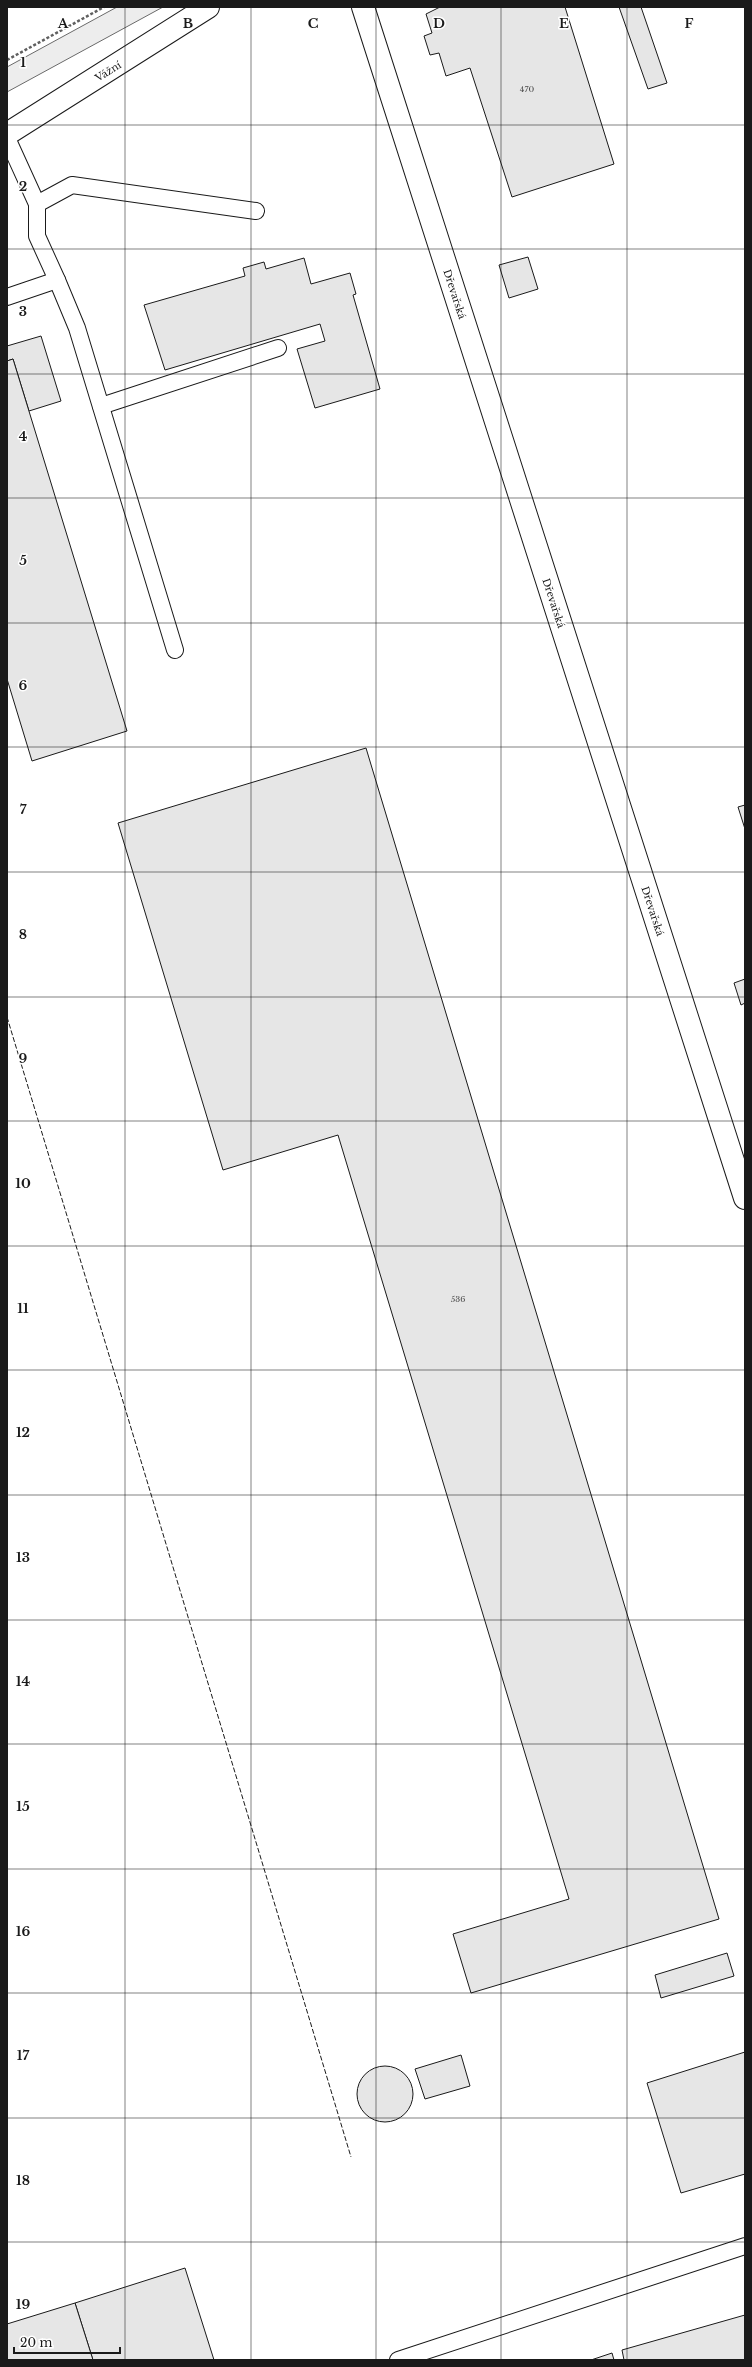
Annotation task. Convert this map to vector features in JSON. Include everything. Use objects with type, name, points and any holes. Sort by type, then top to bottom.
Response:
[{"type":"street","name":"Vážní","points":[[7,134],[208,7]]},
{"type":"street","name":"Dřevařská","points":[[363,7],[745,1198]]},
{"type":"lane","points":[[7,138],[37,204],[38,236],[77,328],[175,650]]},
{"type":"lane","points":[[37,204],[72,185],[256,211]]},
{"type":"lane","points":[[7,298],[57,280]]},
{"type":"lane","points":[[101,406],[278,348]]},
{"type":"lane","points":[[398,2360],[745,2246]]},
{"type":"path","points":[[7,60],[104,7]]},
{"type":"shaded area","points":[[117,7],[163,7],[7,92],[7,67]]},
{"type":"building","points":[[440,7],[565,7],[614,164],[512,197],[470,68],[446,76],[439,53],[430,55],[424,36],[432,33],[426,14]]},
{"type":"building","points":[[619,7],[641,7],[667,83],[648,89]]},
{"type":"building","points":[[528,257],[538,289],[509,298],[499,265]]},
{"type":"building","points":[[304,258],[311,284],[350,273],[356,294],[353,295],[380,389],[315,408],[297,349],[325,341],[320,324],[165,370],[144,305],[245,276],[243,268],[264,262],[266,269]]},
{"type":"building","points":[[41,336],[61,401],[29,411],[13,359],[7,361],[7,346]]},
{"type":"building","points":[[13,359],[127,731],[32,761],[7,679],[7,361]]},
{"type":"building","points":[[366,748],[719,1919],[471,1993],[453,1934],[569,1899],[338,1135],[223,1170],[118,823]]},
{"type":"building","points":[[745,805],[745,829],[738,807]]},
{"type":"building","points":[[745,979],[745,1003],[741,1005],[734,983]]},
{"type":"building","points":[[727,1953],[734,1976],[661,1998],[655,1975]]},
{"type":"building","points":[[745,2052],[745,2174],[681,2193],[647,2083]]},
{"type":"building","points":[[461,2055],[470,2086],[425,2099],[415,2069]]},
{"type":"building","points":[[385,2066],[396,2068],[405,2074],[411,2083],[413,2094],[411,2105],[405,2114],[396,2120],[385,2122],[374,2120],[365,2114],[359,2105],[357,2094],[359,2083],[365,2074],[374,2068]]},
{"type":"building","points":[[185,2268],[214,2360],[93,2360],[75,2303]]},
{"type":"building","points":[[75,2303],[93,2360],[7,2360],[7,2324]]},
{"type":"building","points":[[745,2315],[745,2360],[624,2360],[622,2350]]},
{"type":"building","points":[[612,2353],[614,2360],[591,2360]]},
{"type":"fence","points":[[7,1017],[351,2157]]}]
